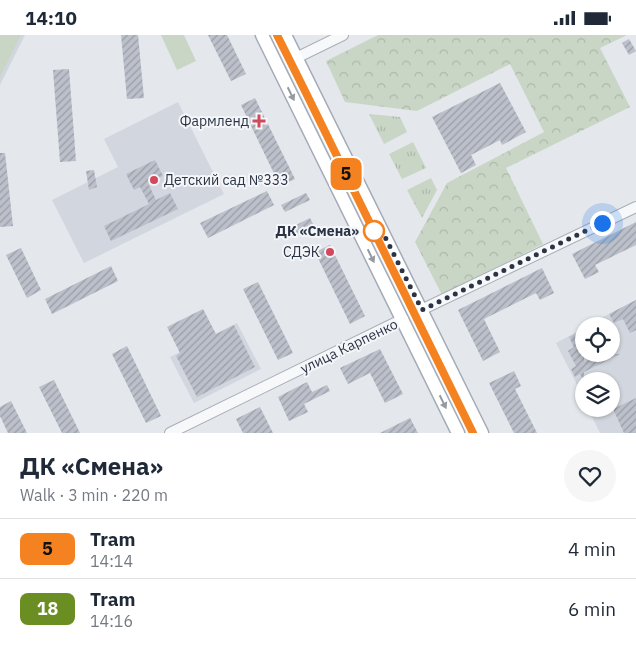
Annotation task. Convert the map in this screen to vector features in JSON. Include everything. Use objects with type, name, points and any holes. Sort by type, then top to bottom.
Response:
[{"type":"main road","points":[[262,35],[458,433]]},
{"type":"main road","points":[[285,35],[482,433]]},
{"type":"main road","points":[[278,67],[296,58]]},
{"type":"main road","name":"улица Карпенко","points":[[403,319],[422,310]]},
{"type":"street","points":[[296,58],[343,35]]},
{"type":"street","name":"улица Карпенко","points":[[422,310],[636,207]]},
{"type":"street","name":"улица Карпенко","points":[[170,433],[403,319]]},
{"type":"shaded area","points":[[0,35],[25,35],[0,85]]},
{"type":"shaded area","name":"Детский сад №333","points":[[178,102],[224,194],[84,263],[52,200],[118,167],[104,139]]},
{"type":"shaded area","points":[[636,300],[636,433],[600,433],[592,417],[620,417],[620,372],[575,372],[575,381],[556,343],[575,333],[575,362],[620,362],[620,317],[603,317]]},
{"type":"shaded area","points":[[237,323],[261,369],[194,403],[170,357]]},
{"type":"green space","points":[[0,35],[21,35],[0,77]]},
{"type":"green space","points":[[161,35],[184,35],[196,61],[177,70]]},
{"type":"green space","points":[[378,35],[627,35],[600,48],[630,107],[506,168],[543,244],[442,295],[415,242],[447,183],[544,132],[510,64],[417,111],[345,102],[326,61]]},
{"type":"green space","points":[[369,114],[400,117],[407,132],[384,144]]},
{"type":"green space","points":[[413,142],[426,168],[402,179],[389,154]]},
{"type":"green space","points":[[431,178],[437,190],[422,218],[407,190]]},
{"type":"building","points":[[121,35],[138,35],[144,98],[127,99]]},
{"type":"building","points":[[208,35],[227,35],[246,74],[231,81]]},
{"type":"building","points":[[629,39],[636,51],[629,55],[622,43]]},
{"type":"building","points":[[69,69],[76,161],[60,162],[53,70]]},
{"type":"building","points":[[500,83],[526,132],[502,145],[500,140],[471,155],[476,165],[461,173],[432,117]]},
{"type":"building","points":[[255,98],[295,179],[280,186],[241,105]]},
{"type":"building","points":[[0,153],[5,153],[13,226],[0,227]]},
{"type":"building","points":[[155,160],[163,176],[148,183],[156,200],[170,193],[178,209],[111,241],[104,226],[149,204],[140,187],[134,190],[126,174]]},
{"type":"building","points":[[94,170],[97,187],[89,190],[86,171]]},
{"type":"building","points":[[267,191],[274,205],[208,238],[200,223]]},
{"type":"building","points":[[306,193],[310,200],[285,212],[281,205]]},
{"type":"building","points":[[310,218],[314,226],[296,235],[292,227]]},
{"type":"building","points":[[636,222],[636,245],[595,265],[599,272],[585,279],[572,254]]},
{"type":"building","points":[[330,245],[365,316],[350,324],[315,252]]},
{"type":"building","points":[[21,248],[41,290],[27,298],[6,255]]},
{"type":"building","points":[[111,266],[118,281],[52,314],[45,299]]},
{"type":"building","points":[[542,268],[554,293],[540,300],[536,293],[484,319],[500,352],[483,361],[458,310]]},
{"type":"building","points":[[258,282],[293,353],[278,360],[243,289]]},
{"type":"building","points":[[636,300],[636,330],[630,333],[623,319],[620,320],[620,317],[611,317],[609,314]]},
{"type":"building","points":[[203,309],[216,334],[234,325],[255,367],[197,397],[176,356],[180,353],[167,327]]},
{"type":"building","points":[[575,334],[575,362],[604,362],[584,372],[575,372],[575,377],[571,369],[576,366],[568,351],[574,347],[569,337]]},
{"type":"building","points":[[127,346],[161,416],[146,423],[112,354]]},
{"type":"building","points":[[380,349],[403,394],[385,403],[370,373],[348,384],[340,368]]},
{"type":"building","points":[[514,371],[521,386],[515,389],[537,433],[514,433],[489,383]]},
{"type":"building","points":[[54,380],[80,433],[62,433],[39,387]]},
{"type":"building","points":[[307,382],[312,392],[327,385],[330,391],[304,404],[308,412],[289,421],[278,397]]},
{"type":"building","points":[[636,398],[636,433],[624,433],[617,417],[620,417],[620,406]]},
{"type":"building","points":[[11,401],[27,433],[8,433],[0,416],[0,407]]},
{"type":"building","points":[[260,407],[273,433],[243,433],[236,419]]},
{"type":"building","points":[[410,418],[418,433],[380,433]]},
{"type":"tram line","points":[[277,35],[473,433]]},
{"type":"tram line","name":"5","points":[[277,35],[473,433]]},
{"type":"place","name":"Фармленд","points":[[259,121]]},
{"type":"place","name":"Детский сад №333","points":[[154,180]]},
{"type":"place","name":"ДК «Смена»","points":[[374,231]]},
{"type":"place","name":"СДЭК","points":[[330,252]]},
{"type":"route","points":[[374,231],[381,229],[422,310],[602,223]]}]
